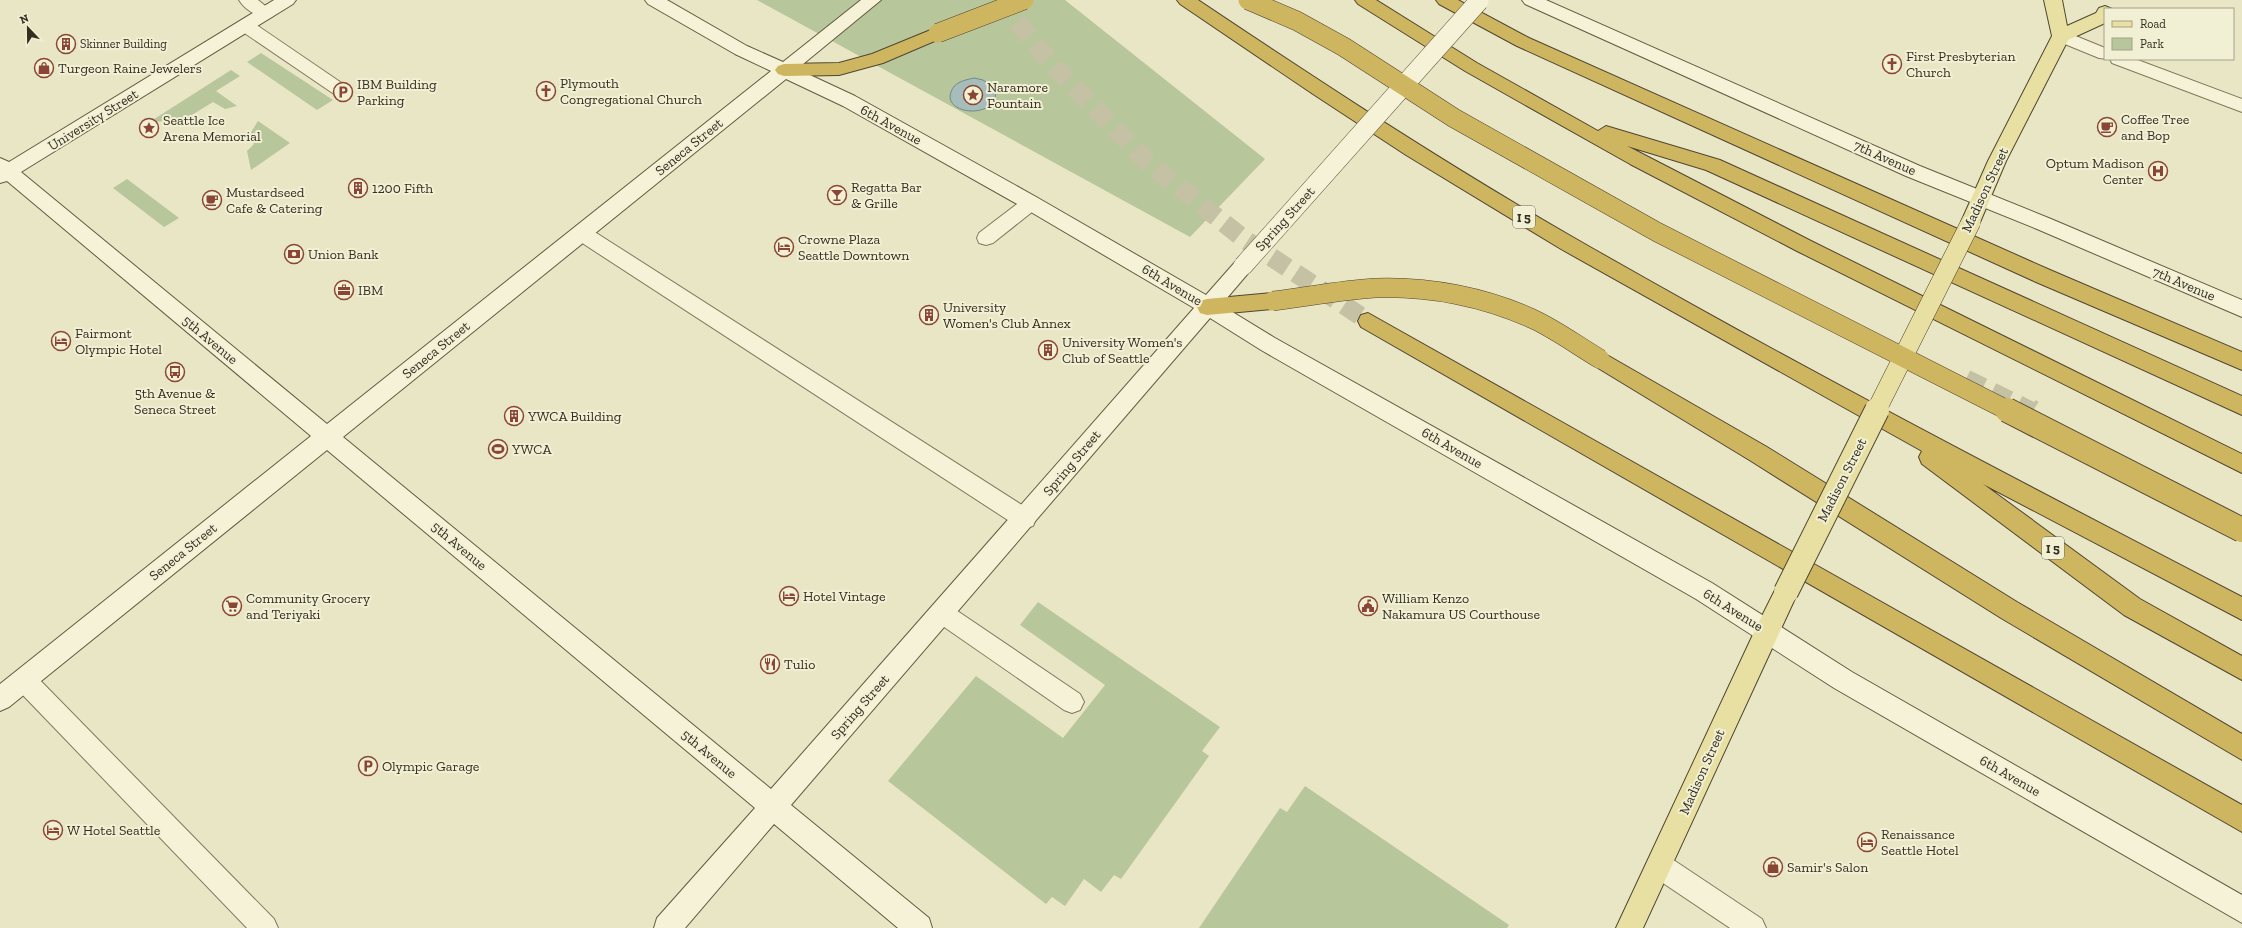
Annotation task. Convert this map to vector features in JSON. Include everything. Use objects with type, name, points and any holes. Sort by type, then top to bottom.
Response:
[{"type":"highway","points":[[784,70],[839,69],[877,59],[938,33],[1024,0]]},
{"type":"highway","name":"I 5","points":[[1186,0],[1320,90],[1420,154],[1568,244],[1873,415],[2242,609]]},
{"type":"highway","points":[[1248,0],[1297,21],[1344,47],[1454,118],[1657,232],[2242,530]]},
{"type":"highway","points":[[1364,0],[1474,69],[1563,120],[1700,193],[2064,377],[2242,464]]},
{"type":"highway","points":[[1445,0],[1537,48],[2043,276],[2242,361]]},
{"type":"highway","points":[[1563,120],[1713,165],[2242,406]]},
{"type":"highway","points":[[1207,307],[1273,301],[1365,289],[1390,288],[1455,295],[1494,305],[1535,321],[1759,454],[2009,610],[2242,748]]},
{"type":"highway","points":[[1368,321],[2242,819]]},
{"type":"highway","name":"I 5","points":[[1873,415],[2132,607],[2242,670]]},
{"type":"main road","points":[[2053,0],[2061,36],[2103,16],[2104,14]]},
{"type":"main road","name":"Madison Street","points":[[1629,928],[1660,866],[1766,631],[1971,222],[1997,161],[2061,36]]},
{"type":"street","name":"University Street","points":[[3,171],[287,0]]},
{"type":"street","name":"6th Avenue","points":[[654,0],[741,50],[849,101],[1030,203],[1275,348],[1704,591],[1850,684],[2242,910]]},
{"type":"street","name":"Seneca Street","points":[[0,699],[583,234],[872,0]]},
{"type":"street","name":"Spring Street","points":[[667,928],[1025,519],[1207,307],[1480,0]]},
{"type":"street","name":"7th Avenue","points":[[1531,0],[1913,171],[2242,309]]},
{"type":"street","name":"5th Avenue","points":[[3,171],[327,437],[919,928]]},
{"type":"lane","points":[[247,0],[266,13]]},
{"type":"lane","points":[[246,26],[343,92]]},
{"type":"lane","points":[[2061,36],[2104,54]]},
{"type":"lane","points":[[2121,60],[2242,106]]},
{"type":"lane","points":[[986,238],[1030,203]]},
{"type":"lane","points":[[583,234],[1025,519]]},
{"type":"lane","points":[[942,613],[1072,702]]},
{"type":"lane","points":[[24,680],[265,928]]},
{"type":"lane","points":[[1660,866],[1752,928]]},
{"type":"green space","points":[[757,0],[1065,0],[1265,159],[1190,237]]},
{"type":"green space","points":[[261,53],[333,100],[317,110],[247,62]]},
{"type":"green space","points":[[231,70],[240,76],[216,91],[237,106],[225,109],[213,102],[187,118],[148,123]]},
{"type":"green space","points":[[258,121],[290,143],[251,170],[247,151],[254,144],[250,134]]},
{"type":"green space","points":[[127,179],[179,218],[164,227],[113,188]]},
{"type":"green space","points":[[1038,602],[1220,727],[1202,751],[1209,756],[1121,879],[1114,875],[1101,892],[1084,879],[1065,906],[1052,897],[1046,904],[888,781],[976,676],[1063,738],[1105,685],[1020,625]]},
{"type":"green space","points":[[1305,786],[1509,925],[1507,928],[1199,928],[1280,808],[1287,812]]},
{"type":"water","name":"Naramore Fountain","points":[[974,78],[983,80],[995,88],[995,98],[990,106],[982,110],[972,111],[963,110],[955,106],[951,100],[952,89],[960,82]]},
{"type":"tunnel","points":[[998,0],[1055,67],[1146,161],[1244,239],[1368,321]]},
{"type":"tunnel","points":[[1966,379],[2029,410]]},
{"type":"place","name":"Skinner Building","points":[[66,44]]},
{"type":"place","name":"First Presbyterian Church","points":[[1892,64]]},
{"type":"place","name":"Turgeon Raine Jewelers","points":[[44,68]]},
{"type":"place","name":"Plymouth Congregational Church","points":[[546,91]]},
{"type":"place","name":"IBM Building Parking","points":[[343,92]]},
{"type":"place","name":"Naramore Fountain","points":[[973,95]]},
{"type":"place","name":"Coffee Tree and Bop","points":[[2107,127]]},
{"type":"place","name":"Seattle Ice Arena Memorial","points":[[149,128]]},
{"type":"place","name":"Optum Madison Center","points":[[2158,171]]},
{"type":"place","name":"1200 Fifth","points":[[358,188]]},
{"type":"place","name":"Regatta Bar & Grille","points":[[837,195]]},
{"type":"place","name":"Mustardseed Cafe & Catering","points":[[212,200]]},
{"type":"place","name":"Crowne Plaza Seattle Downtown","points":[[784,247]]},
{"type":"place","name":"Union Bank","points":[[294,254]]},
{"type":"place","name":"IBM","points":[[344,290]]},
{"type":"place","name":"University Women's Club Annex","points":[[929,315]]},
{"type":"place","name":"Fairmont Olympic Hotel","points":[[61,341]]},
{"type":"place","name":"University Women's Club of Seattle","points":[[1048,350]]},
{"type":"place","name":"5th Avenue & Seneca Street","points":[[175,372]]},
{"type":"place","name":"YWCA Building","points":[[514,416]]},
{"type":"place","name":"YWCA","points":[[498,449]]},
{"type":"place","name":"Hotel Vintage","points":[[789,596]]},
{"type":"place","name":"Community Grocery and Teriyaki","points":[[232,606]]},
{"type":"place","name":"William Kenzo Nakamura US Courthouse","points":[[1368,606]]},
{"type":"place","name":"Tulio","points":[[770,664]]},
{"type":"place","name":"Olympic Garage","points":[[368,766]]},
{"type":"place","name":"W Hotel Seattle","points":[[53,830]]},
{"type":"place","name":"Renaissance Seattle Hotel","points":[[1867,842]]},
{"type":"place","name":"Samir's Salon","points":[[1773,867]]}]
